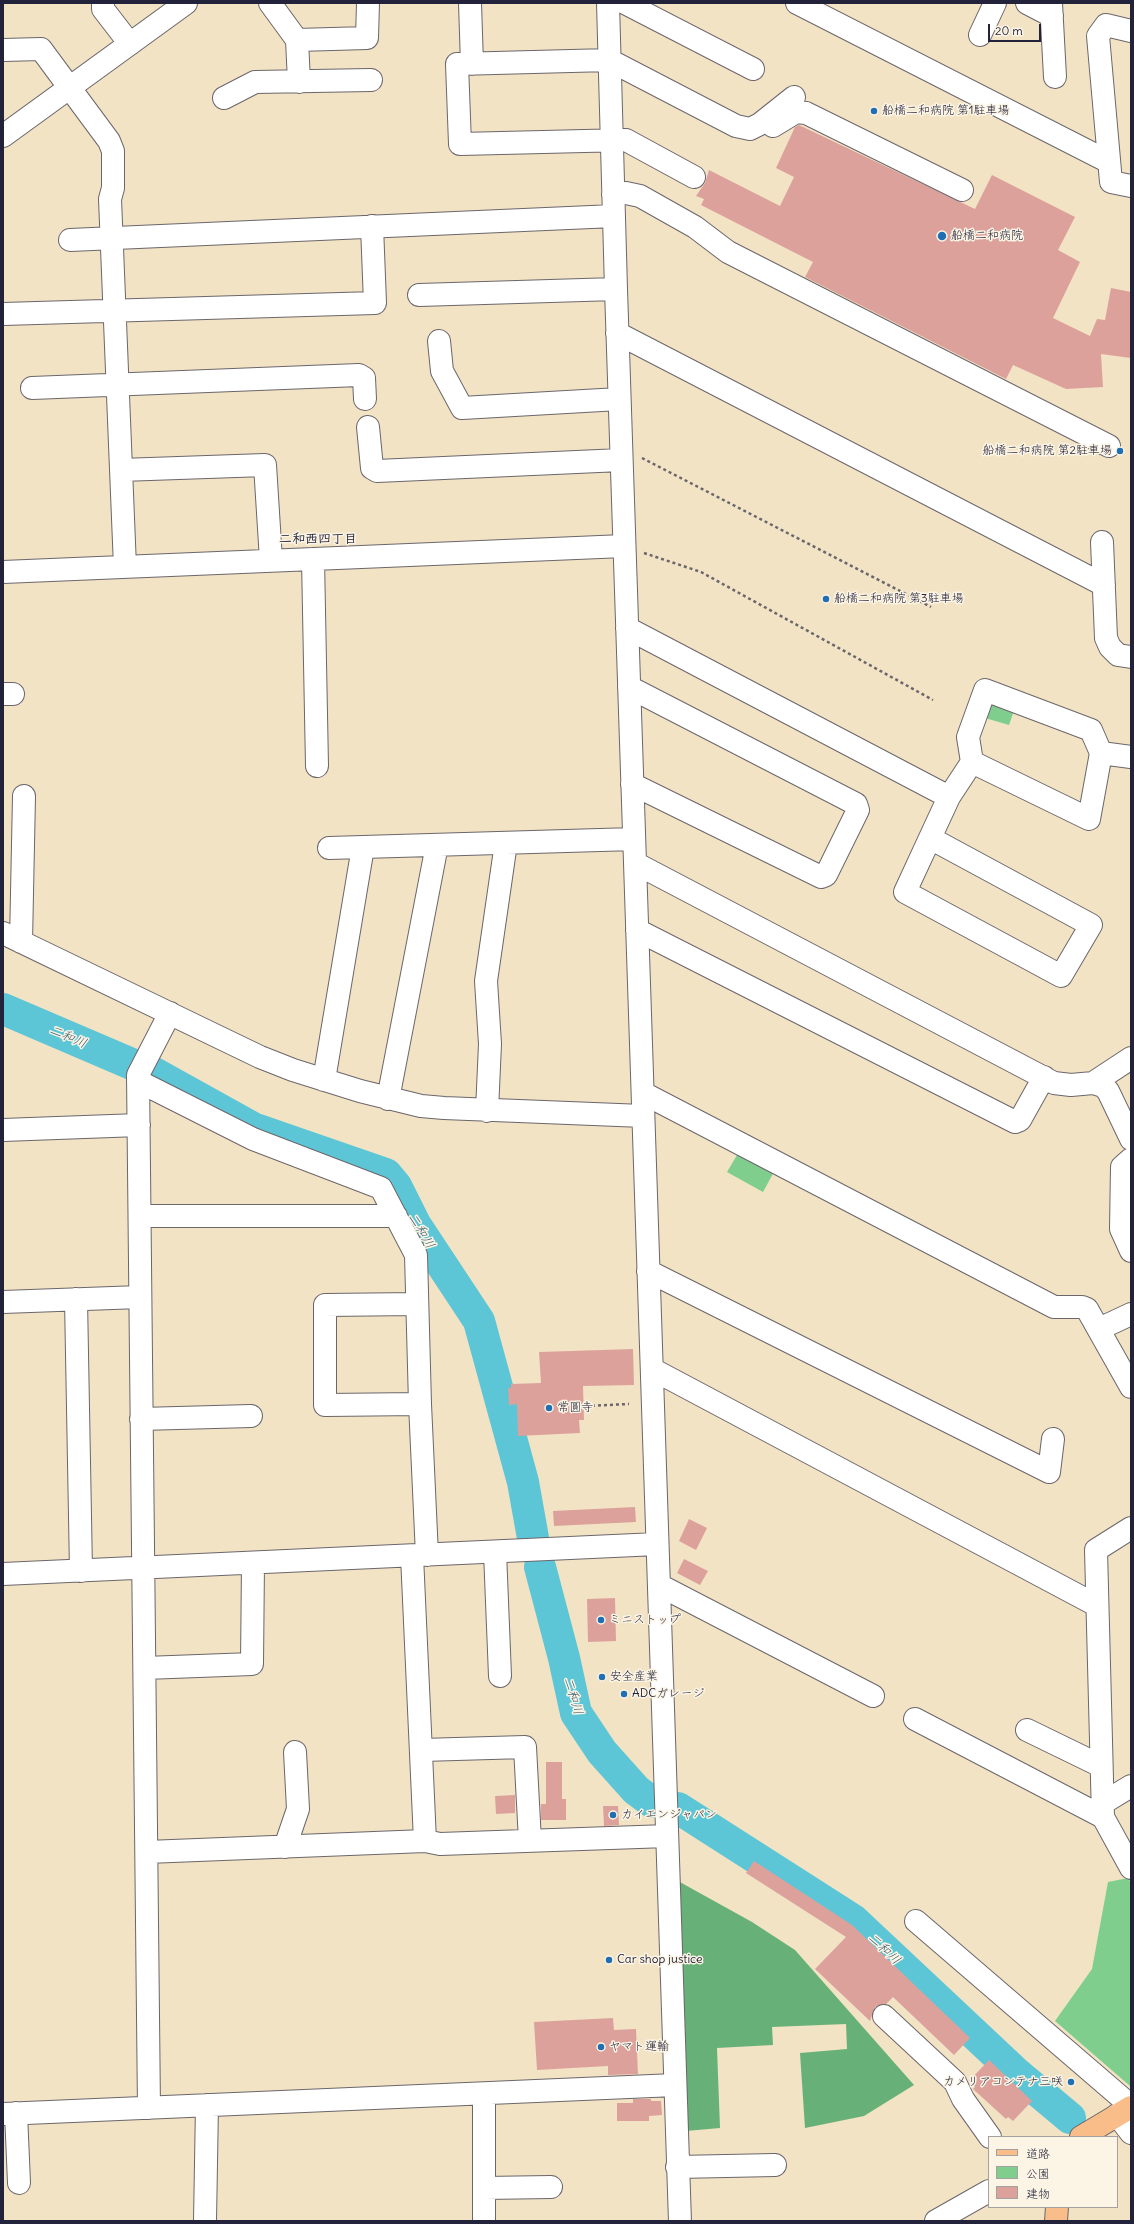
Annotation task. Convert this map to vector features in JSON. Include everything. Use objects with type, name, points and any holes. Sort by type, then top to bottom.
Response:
[{"type":"main road","points":[[1083,2136],[1126,2109]]},
{"type":"main road","points":[[1056,2221],[1057,2208]]},
{"type":"street","points":[[103,3],[103,8],[130,44]]},
{"type":"street","points":[[3,136],[186,3]]},
{"type":"street","points":[[270,3],[297,40],[299,82]]},
{"type":"street","points":[[297,40],[368,38],[368,3]]},
{"type":"street","points":[[470,3],[472,64]]},
{"type":"street","points":[[608,3],[619,399],[680,2221]]},
{"type":"street","points":[[626,3],[753,69]]},
{"type":"street","points":[[797,3],[1109,162]]},
{"type":"street","points":[[980,35],[995,3]]},
{"type":"street","points":[[1027,3],[1052,10],[1055,77]]},
{"type":"street","points":[[1131,30],[1106,25],[1098,36],[1111,182],[1131,186]]},
{"type":"street","points":[[3,50],[41,49],[109,141],[113,151],[113,188],[110,199],[111,238],[116,312],[125,567]]},
{"type":"street","points":[[694,177],[626,140],[460,144],[457,64],[609,60],[743,128],[764,132],[787,116],[796,112],[806,113],[962,190]]},
{"type":"street","points":[[224,98],[255,82],[371,80]]},
{"type":"street","points":[[743,128],[760,124],[794,97]]},
{"type":"street","points":[[613,194],[626,193],[640,196],[695,227],[728,252],[1109,446]]},
{"type":"street","points":[[70,240],[614,216]]},
{"type":"street","points":[[3,314],[116,312],[375,303],[372,226]]},
{"type":"street","points":[[419,295],[616,289]]},
{"type":"street","points":[[617,333],[1104,585]]},
{"type":"street","points":[[440,341],[442,371],[462,408],[619,399]]},
{"type":"street","points":[[32,388],[359,375],[364,378],[365,399]]},
{"type":"street","points":[[368,427],[372,468],[377,471],[621,454]]},
{"type":"street","points":[[121,470],[265,465],[271,560]]},
{"type":"street","points":[[1102,542],[1106,638],[1110,647],[1118,655],[1131,657]]},
{"type":"street","points":[[3,572],[271,560],[624,547]]},
{"type":"street","points":[[313,559],[317,766]]},
{"type":"street","points":[[627,628],[949,797]]},
{"type":"street","points":[[629,687],[856,804],[858,810],[826,875],[821,877],[632,784]]},
{"type":"street","points":[[930,838],[1091,925],[1061,976],[905,892],[930,838],[949,797],[972,762],[968,737],[985,690],[1091,730],[1101,753],[1089,819],[972,762]]},
{"type":"street","points":[[1101,753],[1131,757]]},
{"type":"street","points":[[24,796],[12,938],[260,1057],[324,1080],[388,1099],[421,1106],[487,1111],[643,1116]]},
{"type":"street","points":[[329,848],[634,839]]},
{"type":"street","points":[[487,1111],[490,1044],[486,981],[506,843]]},
{"type":"street","points":[[388,1099],[437,845]]},
{"type":"street","points":[[324,1080],[363,847]]},
{"type":"street","points":[[635,863],[1054,1083],[1072,1085],[1094,1084],[1103,1086],[1108,1091],[1131,1139]]},
{"type":"street","points":[[637,930],[1015,1122],[1020,1120],[1044,1077]]},
{"type":"street","points":[[150,2108],[141,1419],[141,1216],[139,1125],[141,1071],[170,1013]]},
{"type":"street","points":[[1094,1084],[1131,1058]]},
{"type":"street","points":[[141,1071],[253,1139],[381,1188],[416,1255],[420,1404],[422,1750],[425,1841]]},
{"type":"street","points":[[643,1093],[1054,1307],[1082,1307],[1087,1309],[1131,1387]]},
{"type":"street","points":[[3,1130],[139,1125]]},
{"type":"street","points":[[1131,1159],[1122,1167],[1121,1229],[1131,1251]]},
{"type":"street","points":[[141,1216],[396,1216]]},
{"type":"street","points":[[648,1271],[1049,1472],[1053,1439]]},
{"type":"street","points":[[3,1302],[140,1297]]},
{"type":"street","points":[[76,1299],[80,1571]]},
{"type":"street","points":[[418,1304],[325,1305],[325,1405],[420,1404]]},
{"type":"street","points":[[1100,1330],[1131,1314]]},
{"type":"street","points":[[652,1369],[1096,1604]]},
{"type":"street","points":[[141,1419],[251,1416]]},
{"type":"street","points":[[1128,1536],[1096,1550],[1096,1604],[1103,1810],[1131,1868]]},
{"type":"street","points":[[3,1574],[657,1544]]},
{"type":"street","points":[[495,1552],[500,1676]]},
{"type":"street","points":[[145,1668],[252,1664],[253,1563]]},
{"type":"street","points":[[659,1585],[873,1696]]},
{"type":"street","points":[[915,1719],[1103,1810]]},
{"type":"street","points":[[1027,1730],[1101,1766]]},
{"type":"street","points":[[422,1750],[525,1747],[530,1841]]},
{"type":"street","points":[[285,1847],[298,1809],[295,1752]]},
{"type":"street","points":[[1103,1810],[1131,1786]]},
{"type":"street","points":[[147,1852],[425,1841],[440,1844],[667,1836]]},
{"type":"street","points":[[916,1921],[1126,2109],[1131,2133]]},
{"type":"street","points":[[884,2016],[955,2082],[963,2099],[989,2136]]},
{"type":"street","points":[[19,2182],[10,2114],[675,2085]]},
{"type":"street","points":[[484,2094],[484,2221]]},
{"type":"street","points":[[205,2221],[207,2105]]},
{"type":"street","points":[[677,2167],[774,2165]]},
{"type":"street","points":[[484,2188],[551,2187]]},
{"type":"street","points":[[936,2221],[988,2192]]},
{"type":"path","points":[[621,454],[931,607]]},
{"type":"path","points":[[624,547],[701,572],[933,700]]},
{"type":"path","points":[[586,1406],[628,1404]]},
{"type":"green space","points":[[988,702],[1016,705],[1009,725],[985,718]]},
{"type":"green space","points":[[740,1150],[775,1170],[763,1192],[727,1172]]},
{"type":"green space","points":[[1128,1878],[1131,1883],[1130,2086],[1055,2021],[1092,1969],[1108,1882]]},
{"type":"green space","points":[[678,1881],[752,1922],[795,1950],[914,2085],[864,2116],[805,2128],[800,2053],[847,2049],[846,2024],[772,2027],[773,2045],[717,2048],[720,2128],[686,2131]]},
{"type":"building","points":[[799,125],[975,209],[992,175],[1075,217],[1058,250],[1080,262],[1053,318],[1090,336],[1097,319],[1105,320],[1111,288],[1131,292],[1131,358],[1101,354],[1103,387],[1066,389],[1013,365],[1006,379],[805,277],[813,262],[701,205],[704,199],[696,196],[705,183],[709,170],[780,206],[794,177],[776,168],[795,127]]},
{"type":"building","points":[[633,1349],[634,1385],[583,1386],[584,1420],[579,1420],[580,1433],[518,1436],[517,1404],[509,1405],[508,1388],[511,1388],[511,1384],[541,1383],[539,1352]]},
{"type":"building","points":[[635,1507],[636,1522],[554,1526],[553,1511]]},
{"type":"building","points":[[689,1519],[707,1528],[696,1550],[679,1541]]},
{"type":"building","points":[[684,1559],[708,1571],[700,1585],[677,1573]]},
{"type":"building","points":[[615,1598],[616,1641],[588,1642],[587,1599]]},
{"type":"building","points":[[546,1762],[562,1762],[562,1799],[566,1799],[566,1820],[541,1820],[541,1804],[546,1804]]},
{"type":"building","points":[[515,1795],[515,1813],[496,1814],[495,1796]]},
{"type":"building","points":[[603,1806],[618,1806],[619,1825],[604,1826]]},
{"type":"building","points":[[754,1861],[852,1925],[970,2038],[954,2055],[893,1997],[886,2004],[875,2007],[870,2021],[815,1969],[846,1937],[746,1873]]},
{"type":"building","points":[[613,2018],[614,2030],[636,2029],[638,2074],[608,2075],[608,2066],[537,2070],[534,2022]]},
{"type":"building","points":[[989,2060],[1032,2101],[1013,2121],[1008,2117],[1006,2119],[973,2089],[975,2087],[969,2081]]},
{"type":"building","points":[[633,2099],[651,2099],[651,2101],[661,2101],[662,2115],[649,2116],[649,2121],[617,2121],[617,2103],[633,2103]]},
{"type":"waterway","name":"二和川","points":[[3,1009],[134,1065]]},
{"type":"waterway","name":"二和川","points":[[145,1068],[253,1128],[386,1174],[396,1186],[415,1224],[479,1321],[523,1482],[533,1538]]},
{"type":"waterway","name":"二和川","points":[[540,1567],[564,1658],[576,1713],[602,1752],[636,1790],[652,1802]]},
{"type":"waterway","name":"二和川","points":[[678,1808],[853,1920],[1015,2072],[1070,2118]]},
{"type":"place","name":"船橋二和病院 第1駐車場","points":[[874,111]]},
{"type":"place","name":"船橋二和病院","points":[[942,236]]},
{"type":"place","name":"船橋二和病院 第2駐車場","points":[[1120,451]]},
{"type":"place","name":"船橋二和病院 第3駐車場","points":[[826,599]]},
{"type":"place","name":"常圓寺","points":[[549,1408]]},
{"type":"place","name":"ミニストップ","points":[[601,1620]]},
{"type":"place","name":"安全産業","points":[[602,1677]]},
{"type":"place","name":"ADCガレージ","points":[[624,1694]]},
{"type":"place","name":"カイエンジャパン","points":[[613,1815]]},
{"type":"place","name":"Car shop justice","points":[[609,1960]]},
{"type":"place","name":"ヤマト運輸","points":[[601,2047]]},
{"type":"place","name":"カメリアコンテナ三咲","points":[[1071,2082]]},
{"type":"district","name":"二和西四丁目","points":[[318,539]]}]
